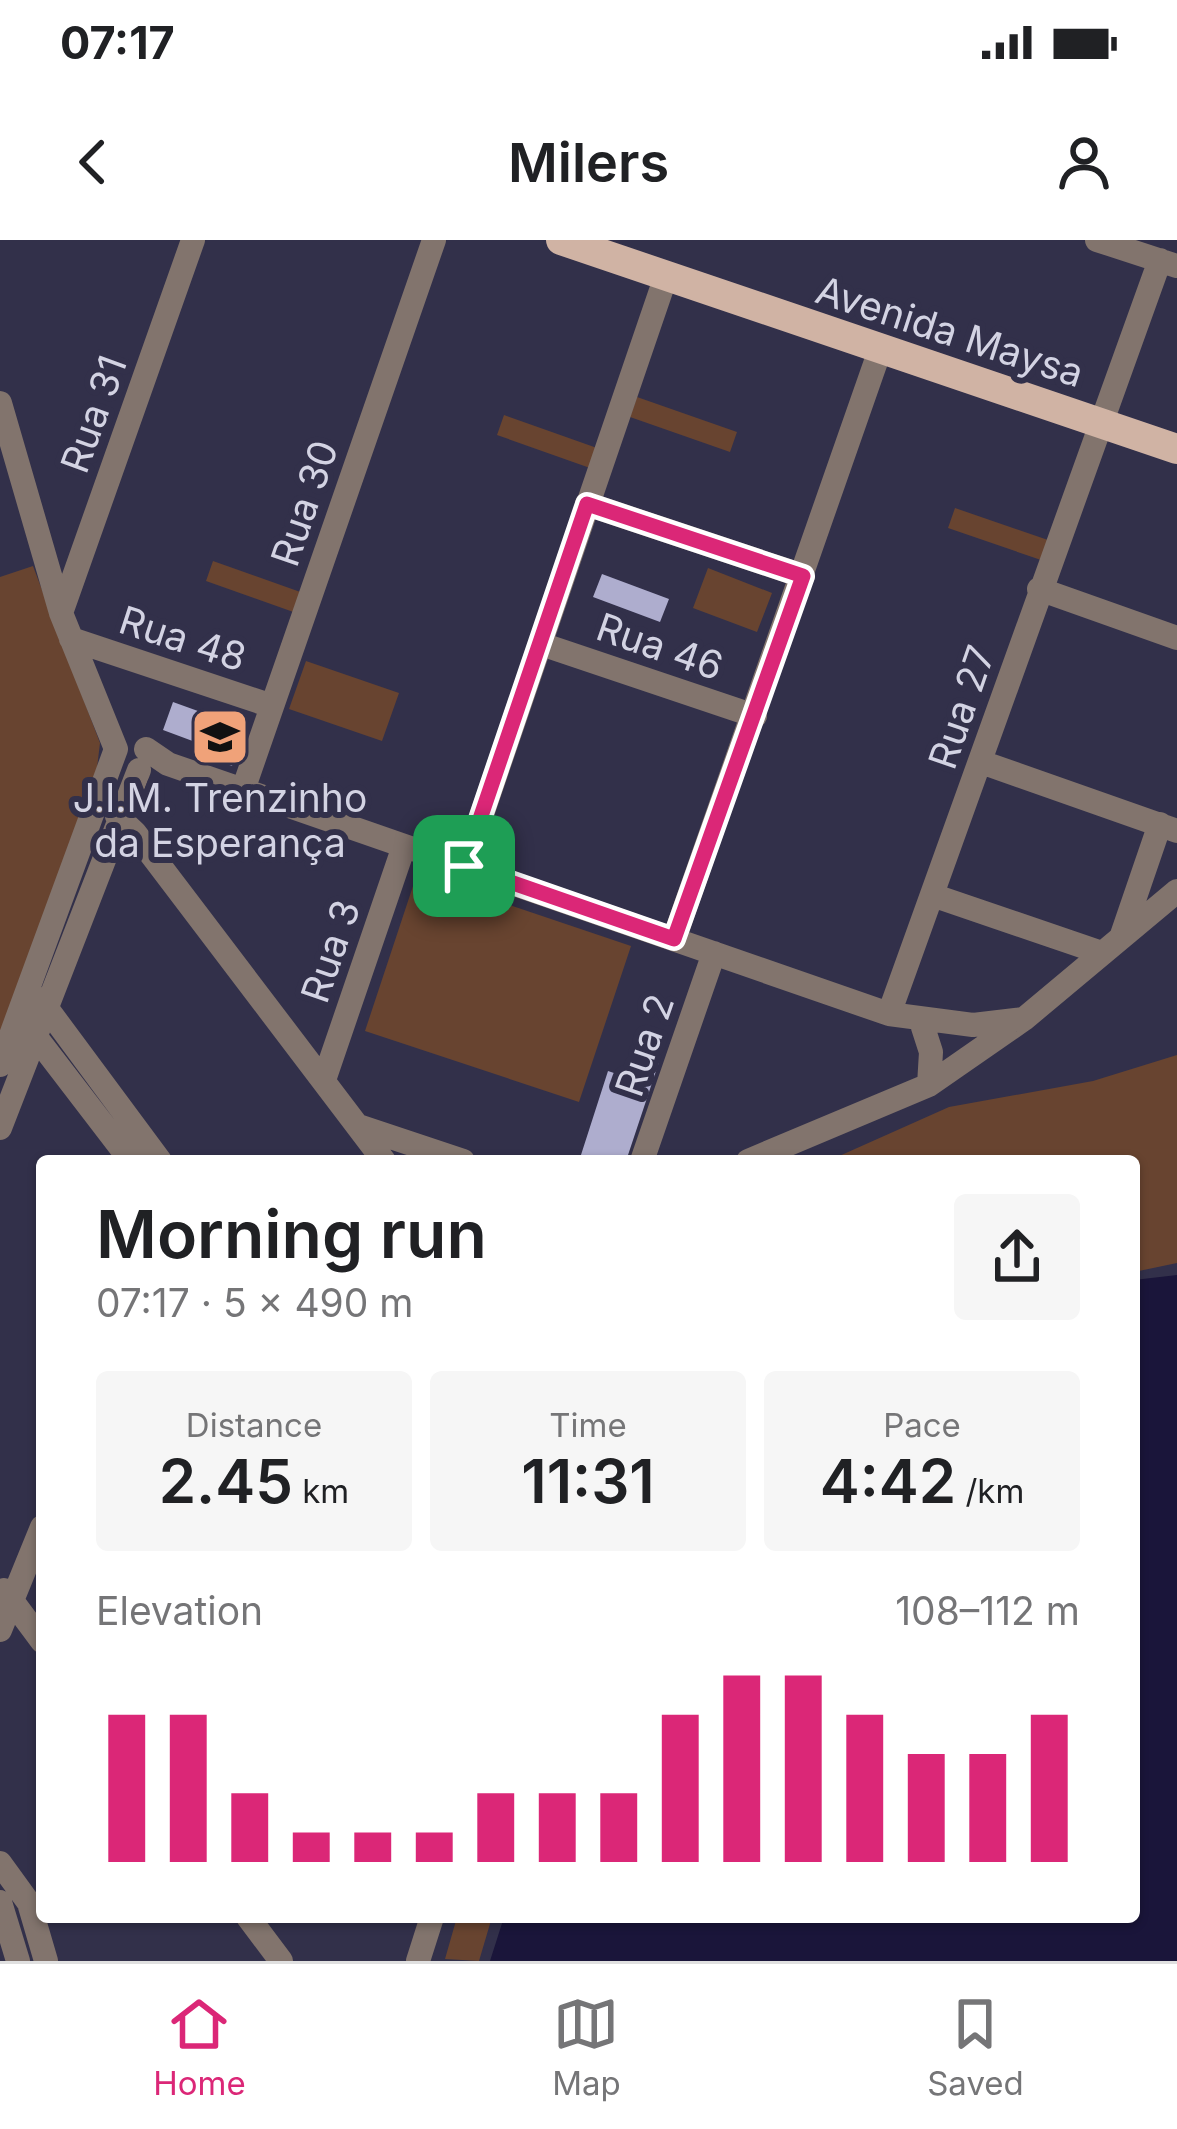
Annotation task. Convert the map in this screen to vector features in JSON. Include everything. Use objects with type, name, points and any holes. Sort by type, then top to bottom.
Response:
[{"type":"main road","name":"Avenida Maysa","points":[[561,240],[1177,449]]},
{"type":"street","name":"Rua 31","points":[[61,613],[193,240]]},
{"type":"street","name":"Rua 30","points":[[243,790],[434,240]]},
{"type":"street","points":[[1097,240],[1168,263]]},
{"type":"street","name":"Rua 27","points":[[889,1014],[1039,589],[1168,263]]},
{"type":"street","points":[[464,866],[666,276]]},
{"type":"street","points":[[674,939],[880,350]]},
{"type":"street","points":[[0,403],[71,639],[99,701],[137,757],[889,1014],[921,1022],[991,1025],[1024,1019]]},
{"type":"street","points":[[587,504],[803,576]]},
{"type":"street","points":[[1039,589],[1177,638]]},
{"type":"street","name":"Rua 48","points":[[71,639],[272,706]]},
{"type":"street","name":"Rua 46","points":[[542,644],[755,716]]},
{"type":"street","points":[[99,701],[106,650]]},
{"type":"street","points":[[0,1128],[7,1068],[137,757]]},
{"type":"street","points":[[981,761],[1168,828],[1112,945]]},
{"type":"street","points":[[106,824],[324,1080],[380,1155]]},
{"type":"street","name":"Rua 3","points":[[324,1080],[404,846]]},
{"type":"street","points":[[762,1155],[929,1085],[1024,1019],[1177,891]]},
{"type":"street","points":[[932,895],[1112,945]]},
{"type":"street","name":"Rua 2","points":[[644,1155],[714,953]]},
{"type":"street","points":[[38,997],[156,1155]]},
{"type":"street","points":[[921,1022],[931,1052],[929,1085]]},
{"type":"street","points":[[27,1026],[126,1155]]},
{"type":"street","points":[[358,1126],[441,1155]]},
{"type":"street","points":[[0,1630],[6,1593],[36,1538]]},
{"type":"street","points":[[6,1593],[36,1633]]},
{"type":"street","points":[[0,1863],[29,1903],[46,1961]]},
{"type":"street","points":[[0,1902],[18,1961]]},
{"type":"street","points":[[252,1923],[281,1961]]},
{"type":"street","points":[[418,1961],[430,1923]]},
{"type":"shaded area","points":[[637,397],[737,432],[730,452],[630,417]]},
{"type":"shaded area","points":[[504,415],[597,448],[590,468],[497,435]]},
{"type":"shaded area","points":[[955,508],[1048,540],[1041,560],[948,528]]},
{"type":"shaded area","points":[[213,561],[306,594],[299,614],[206,581]]},
{"type":"shaded area","points":[[33,566],[100,743],[97,768],[0,1033],[0,577]]},
{"type":"shaded area","points":[[708,568],[772,593],[757,632],[693,608]]},
{"type":"shaded area","points":[[306,661],[399,693],[382,741],[289,709]]},
{"type":"shaded area","points":[[417,874],[631,946],[579,1102],[365,1031]]},
{"type":"shaded area","points":[[1177,1055],[1177,1263],[1140,1271],[1140,1155],[841,1155],[949,1107],[1093,1081]]},
{"type":"shaded area","points":[[1177,1275],[1177,1961],[490,1961],[502,1923],[1140,1923],[1140,1279]]},
{"type":"shaded area","points":[[455,1923],[490,1923],[479,1961],[445,1959]]},
{"type":"building","points":[[602,574],[669,599],[660,622],[593,597]]},
{"type":"building","points":[[173,702],[245,728],[232,766],[202,755],[206,746],[163,730]]},
{"type":"building","points":[[632,1052],[660,1059],[628,1155],[581,1155],[608,1071],[626,1077]]},
{"type":"place","name":"J.I.M. Trenzinho da Esperança","points":[[220,737]]},
{"type":"route","points":[[587,504],[803,576],[674,939],[464,866],[587,504]]}]
